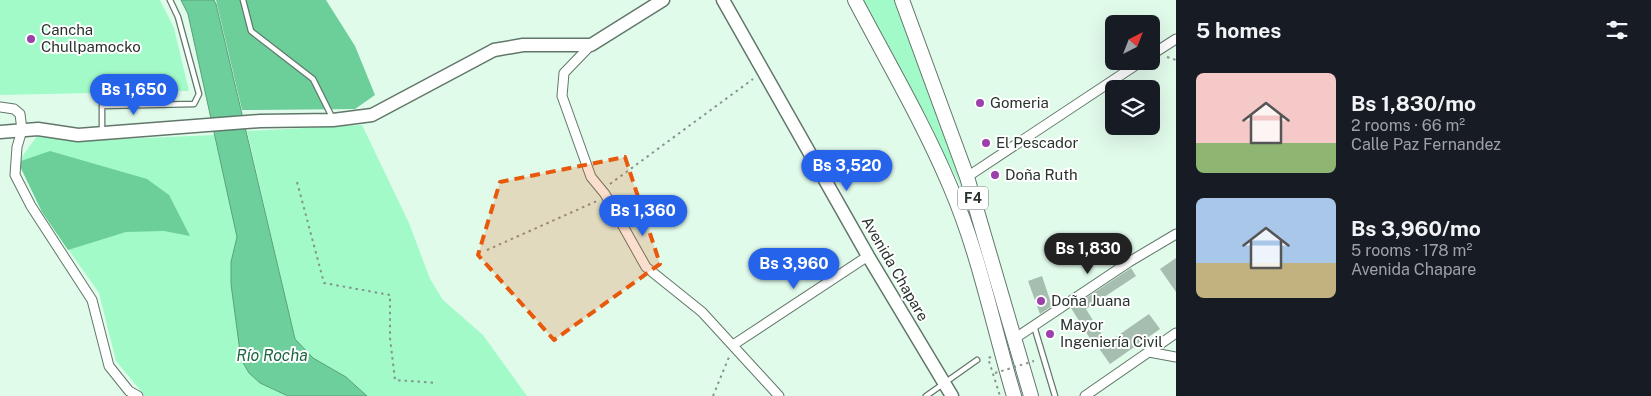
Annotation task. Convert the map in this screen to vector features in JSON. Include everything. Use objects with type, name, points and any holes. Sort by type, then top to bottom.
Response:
[{"type":"highway","name":"F4","points":[[855,0],[951,187],[985,288],[1014,396]]},
{"type":"highway","name":"F4","points":[[905,1],[967,177],[1031,396]]},
{"type":"main road","points":[[0,132],[38,129],[78,134],[102,133],[260,121],[333,120],[372,115],[494,50],[523,45],[591,45],[663,0]]},
{"type":"main road","name":"Avenida Chapare","points":[[723,0],[868,256],[952,396]]},
{"type":"street","points":[[1160,49],[1176,39]]},
{"type":"street","points":[[591,45],[564,74],[562,96],[591,177],[602,190],[646,266],[702,312],[779,396]]},
{"type":"street","points":[[967,177],[1128,70]]},
{"type":"street","points":[[0,107],[14,109],[20,114],[22,130],[17,147],[15,175],[31,206],[92,300],[109,366],[129,391],[138,396]]},
{"type":"street","points":[[1014,339],[1176,234]]},
{"type":"street","points":[[733,345],[868,256]]},
{"type":"street","points":[[1085,396],[1176,333]]},
{"type":"street","points":[[1149,352],[1176,357]]},
{"type":"lane","points":[[102,133],[102,106],[194,104],[199,94],[178,17],[170,0]]},
{"type":"lane","points":[[243,0],[251,31],[313,79],[333,120]]},
{"type":"lane","points":[[1034,326],[1055,396]]},
{"type":"lane","points":[[926,396],[977,360]]},
{"type":"path","points":[[487,250],[596,202],[602,190],[763,71]]},
{"type":"path","points":[[297,182],[324,283],[390,295],[390,338],[395,380],[437,383]]},
{"type":"path","points":[[713,396],[733,345]]},
{"type":"path","points":[[996,373],[1034,361]]},
{"type":"highlighted area","points":[[625,157],[660,264],[554,340],[478,255],[500,182]]},
{"type":"shaded area","points":[[0,0],[160,0],[174,28],[189,91],[0,95]]},
{"type":"shaded area","points":[[216,0],[326,0],[355,46],[375,95],[355,109],[242,110]]},
{"type":"shaded area","points":[[863,0],[894,0],[909,31],[962,188]]},
{"type":"shaded area","points":[[362,125],[409,223],[430,279],[443,300],[483,335],[527,396],[367,396],[346,377],[313,358],[295,339],[247,131]]},
{"type":"shaded area","points":[[214,135],[237,237],[231,262],[241,359],[260,383],[288,396],[145,396],[116,361],[99,293],[42,212],[18,162],[37,136],[76,141]]},
{"type":"shaded area","points":[[50,151],[147,179],[169,195],[190,236],[164,231],[126,232],[68,250],[42,212],[18,162]]},
{"type":"water","name":"Río Rocha","points":[[181,0],[214,0],[216,4],[295,339],[313,358],[346,377],[367,396],[288,396],[260,383],[249,373],[241,359],[231,284],[231,262],[237,237],[188,14]]},
{"type":"building","points":[[1176,258],[1176,292],[1160,269]]},
{"type":"building","points":[[1131,268],[1136,276],[1086,309],[1107,343],[1149,314],[1160,329],[1110,364],[1098,347],[1096,348],[1071,308]]},
{"type":"building","points":[[1042,276],[1052,306],[1040,314],[1028,281]]},
{"type":"place","name":"Cancha Chullpamocko","points":[[31,39]]},
{"type":"place","name":"Gomeria","points":[[980,103]]},
{"type":"place","name":"El Pescador","points":[[986,143]]},
{"type":"place","name":"Doña Ruth","points":[[995,175]]},
{"type":"place","name":"Doña Juana","points":[[1041,301]]},
{"type":"place","name":"Mayor Ingeniería Civil","points":[[1050,334]]}]
